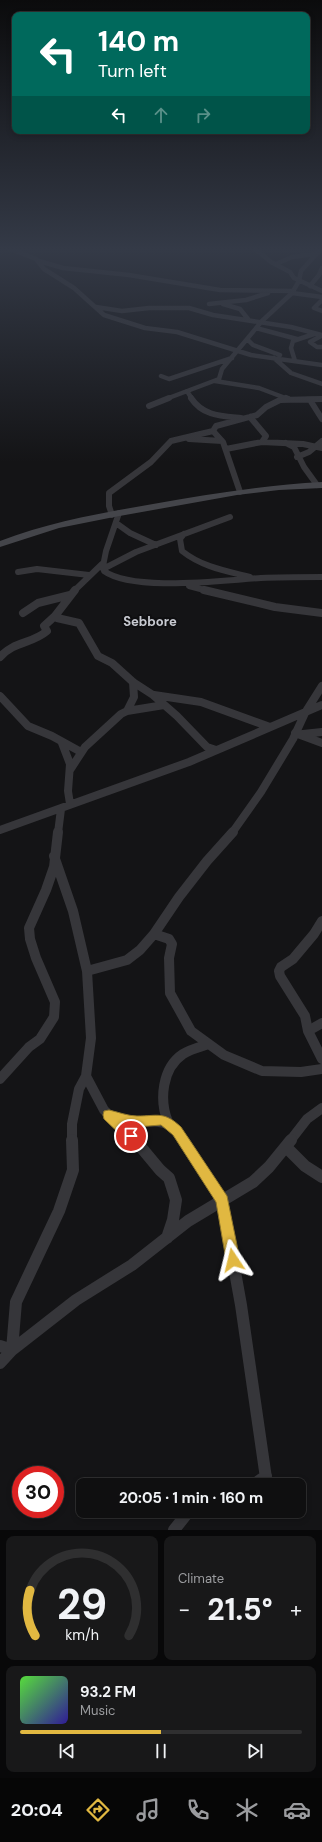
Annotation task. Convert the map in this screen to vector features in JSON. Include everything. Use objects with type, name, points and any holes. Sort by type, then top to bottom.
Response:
[{"type":"main road","points":[[0,544],[51,527],[116,517],[240,492],[320,485]]},
{"type":"street","points":[[118,319],[139,326],[177,332],[205,342],[251,355],[276,356],[295,361],[322,365]]},
{"type":"street","points":[[241,319],[255,330],[297,339]]},
{"type":"street","points":[[251,319],[322,335]]},
{"type":"street","points":[[149,406],[219,379],[219,371],[248,340],[262,321]]},
{"type":"street","points":[[295,361],[292,350],[292,341],[322,330]]},
{"type":"street","points":[[322,335],[310,342],[317,347],[322,348]]},
{"type":"street","points":[[248,340],[253,345],[276,356],[291,373],[322,384]]},
{"type":"street","points":[[276,356],[292,350]]},
{"type":"street","points":[[161,376],[169,379],[232,358],[251,355]]},
{"type":"street","points":[[284,366],[288,359]]},
{"type":"street","points":[[215,381],[259,388],[293,400]]},
{"type":"street","points":[[187,391],[196,407],[201,411],[211,414],[248,418],[266,436],[262,442]]},
{"type":"street","points":[[214,431],[214,427],[257,415],[266,407],[280,400],[322,399]]},
{"type":"street","points":[[310,400],[322,419]]},
{"type":"street","points":[[211,414],[217,426]]},
{"type":"street","points":[[156,545],[139,536],[125,532],[109,506],[109,493],[152,462],[171,442],[191,435],[214,431]]},
{"type":"street","points":[[214,431],[226,449],[240,492]]},
{"type":"street","points":[[179,439],[222,441]]},
{"type":"street","points":[[226,449],[262,442],[286,443],[294,446],[322,440]]},
{"type":"street","points":[[319,447],[316,444],[322,440]]},
{"type":"street","points":[[303,444],[319,447]]},
{"type":"street","points":[[294,446],[297,457],[320,485]]},
{"type":"street","points":[[297,457],[308,454],[319,447]]},
{"type":"street","points":[[102,567],[116,517]]},
{"type":"street","points":[[0,657],[14,644],[36,639],[44,634],[46,631],[44,626],[55,616],[59,608],[70,595],[78,589],[90,575],[102,567],[211,523],[230,517]]},
{"type":"street","points":[[184,534],[180,539],[182,551],[197,562],[222,576],[222,582]]},
{"type":"street","points":[[102,567],[110,576],[117,579],[183,583],[222,582],[254,578],[322,577]]},
{"type":"street","points":[[207,567],[232,571],[254,578]]},
{"type":"street","points":[[18,572],[37,569],[90,575]]},
{"type":"street","points":[[183,583],[281,608],[322,613]]},
{"type":"street","points":[[23,613],[38,603],[70,595]]},
{"type":"street","points":[[55,616],[57,618],[79,623],[98,656],[112,663],[133,682],[153,695],[207,751]]},
{"type":"street","points":[[127,711],[134,698],[136,690],[133,682]]},
{"type":"street","points":[[87,971],[127,960],[154,934],[179,897],[236,829],[298,734],[305,713],[322,686]]},
{"type":"street","points":[[153,695],[201,702],[270,728]]},
{"type":"street","points":[[0,696],[28,726],[52,736],[62,743],[81,752]]},
{"type":"street","points":[[70,770],[81,752],[114,719],[127,711],[164,705]]},
{"type":"street","points":[[0,830],[207,751],[216,750],[322,705]]},
{"type":"street","points":[[298,734],[322,732]]},
{"type":"street","points":[[298,734],[322,743]]},
{"type":"street","points":[[62,743],[70,764],[68,791],[70,804]]},
{"type":"street","points":[[0,1079],[29,1048],[40,1039],[54,1016],[55,1002],[36,958],[30,939],[29,928],[54,867],[54,856],[61,808]]},
{"type":"street","points":[[12,1350],[16,1302],[59,1211],[73,1170],[72,1124],[79,1089],[86,1076],[90,1060],[91,1038],[87,971],[74,911],[54,856]]},
{"type":"street","points":[[322,921],[293,959],[281,968],[280,971],[280,976],[305,1016],[308,1031],[322,1059]]},
{"type":"street","points":[[154,934],[170,939],[172,944],[169,958],[170,994],[191,1031],[224,1055],[262,1071],[301,1072],[322,1069]]},
{"type":"street","points":[[308,1031],[322,1024]]},
{"type":"street","points":[[168,1122],[163,1104],[164,1092],[174,1061],[180,1055],[189,1050],[208,1044]]},
{"type":"street","points":[[86,1076],[96,1096],[109,1115],[142,1147],[160,1170],[169,1178],[176,1200],[173,1220],[167,1238]]},
{"type":"street","points":[[0,1363],[12,1350],[76,1300],[132,1266],[188,1221],[253,1182],[269,1167],[307,1119],[322,1108]]},
{"type":"street","points":[[109,1115],[136,1121],[161,1120],[168,1122],[177,1131],[222,1200],[241,1305],[266,1478]]},
{"type":"street","points":[[286,1147],[305,1166],[322,1177]]},
{"type":"street","points":[[0,1346],[12,1350]]},
{"type":"street","points":[[174,1530],[185,1518]]},
{"type":"district","name":"Sebbore","points":[[150,621]]},
{"type":"route","points":[[131,1136],[109,1115],[136,1121],[161,1120],[168,1122],[177,1131],[222,1200],[233,1260]]}]
